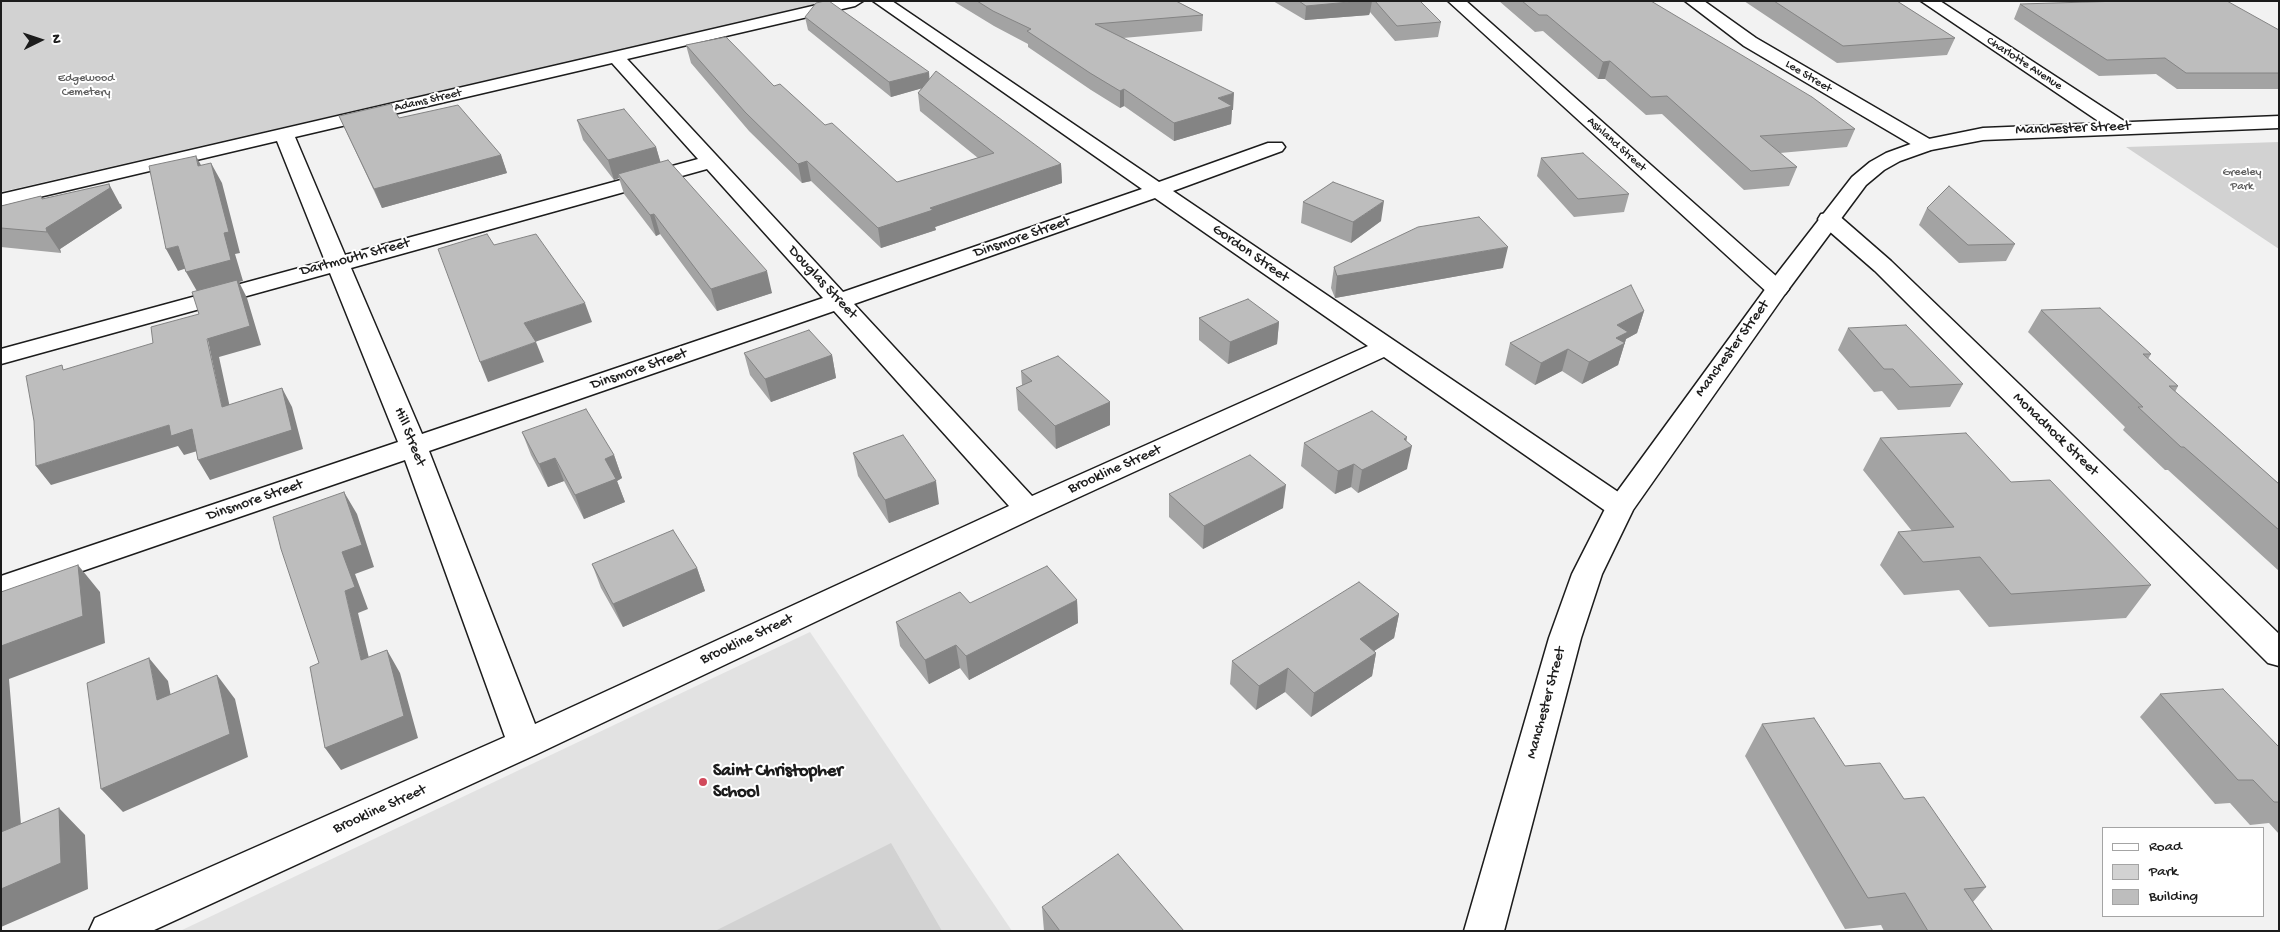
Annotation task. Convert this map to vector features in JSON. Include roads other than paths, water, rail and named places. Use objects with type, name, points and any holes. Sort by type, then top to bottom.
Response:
[{"type":"street","name":"Adams Street","points":[[1,200],[854,1]]},
{"type":"street","name":"Gordon Street","points":[[881,1],[1385,348],[1620,506]]},
{"type":"street","name":"Ashland Street","points":[[1456,1],[1777,289]]},
{"type":"street","name":"Lee Street","points":[[1693,1],[1758,46],[1926,145]]},
{"type":"street","name":"Charlotte Avenue","points":[[1929,1],[2120,127]]},
{"type":"street","name":"Douglas Street","points":[[616,57],[709,162],[839,301],[1028,509]]},
{"type":"street","name":"Manchester Street","points":[[1484,931],[1565,638],[1587,574],[1620,506],[1777,289],[1859,182],[1877,166],[1893,157],[1926,145],[1983,134],[2279,122]]},
{"type":"street","name":"Hill Street","points":[[284,134],[414,448],[525,744]]},
{"type":"street","name":"Dinsmore Street","points":[[1,588],[1123,204],[1275,147]]},
{"type":"street","name":"Dartmouth Street","points":[[1,357],[337,262],[709,162]]},
{"type":"street","name":"Monadnock Street","points":[[1829,219],[1883,266],[2279,654]]},
{"type":"street","name":"Brookline Street","points":[[109,931],[525,744],[1028,509],[1385,348]]},
{"type":"place","name":"Saint Christopher School","points":[[703,782]]},
{"type":"park label","name":"Edgewood Cemetery","points":[[86,86]]},
{"type":"park label","name":"Greeley Park","points":[[2242,180]]}]
